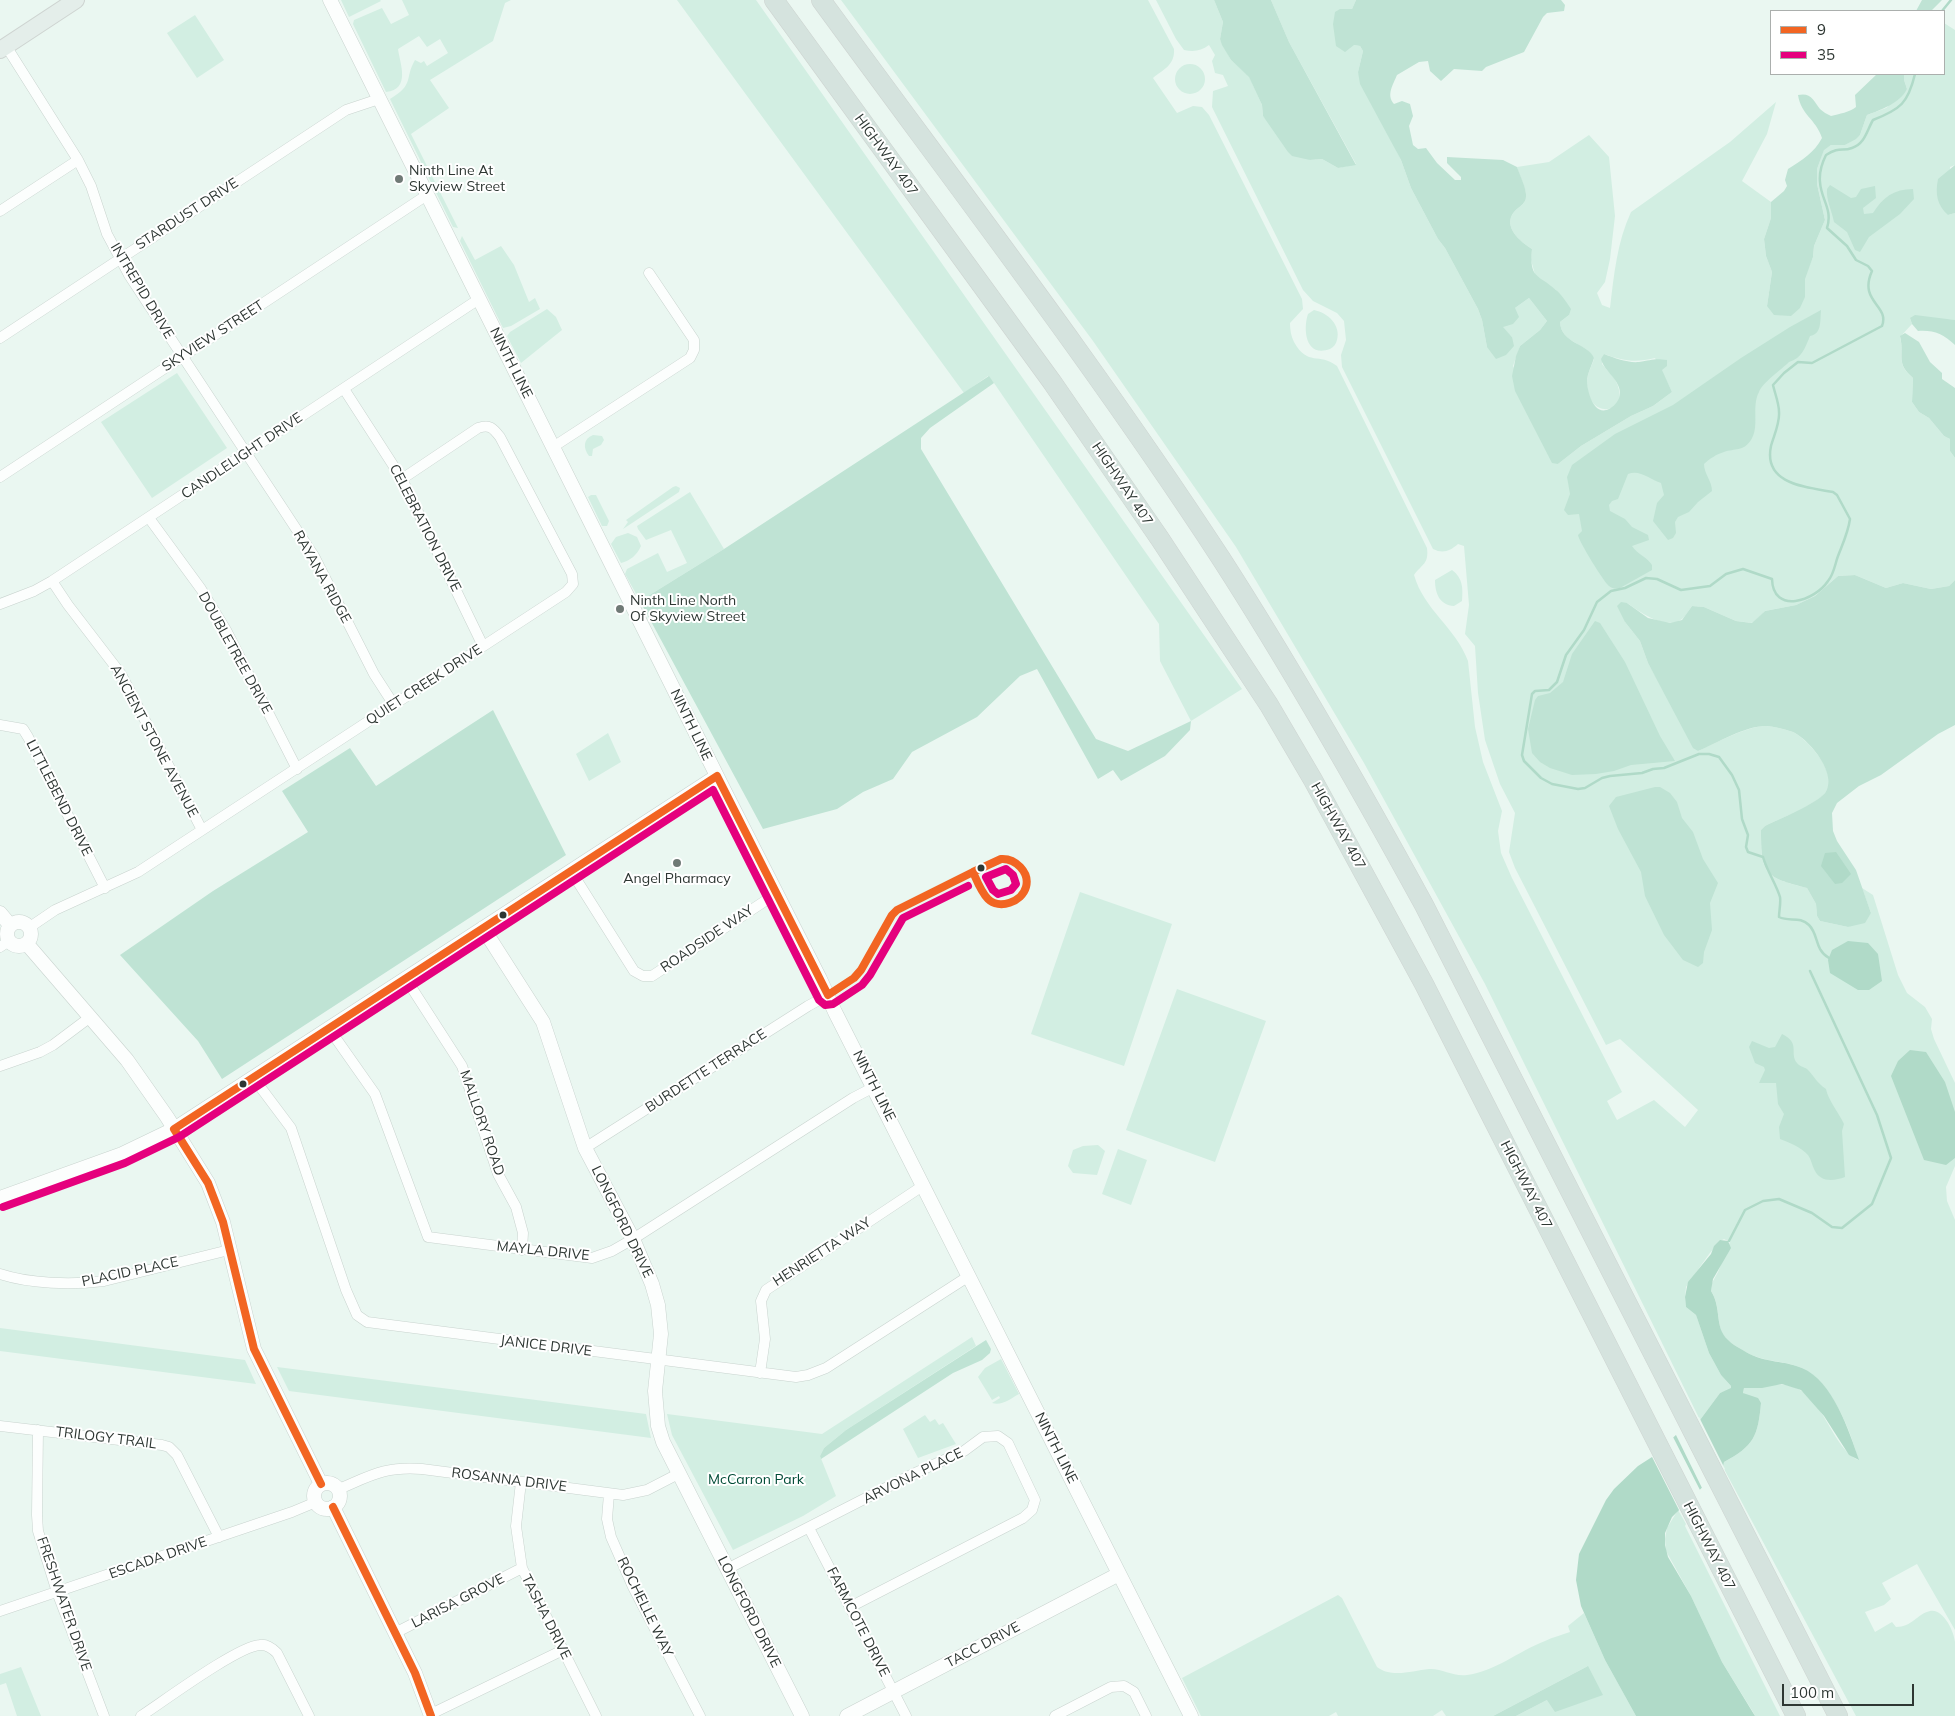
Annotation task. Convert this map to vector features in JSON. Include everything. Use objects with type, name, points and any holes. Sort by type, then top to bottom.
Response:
[{"type":"highway","name":"HIGHWAY 407","points":[[774,0],[1052,382],[1160,539],[1269,705],[1389,917],[1796,1716]]},
{"type":"highway","points":[[820,0],[1056,320],[1134,430],[1222,561],[1308,699],[1368,801],[1424,905],[1838,1716]]},
{"type":"main road","points":[[3,48],[76,0]]},
{"type":"street","name":"NINTH LINE","points":[[330,0],[717,776],[1191,1716]]},
{"type":"street","name":"INTREPID DRIVE","points":[[3,48],[78,160],[91,186],[107,234],[128,276],[245,452]]},
{"type":"street","name":"STARDUST DRIVE","points":[[0,338],[346,110],[378,99]]},
{"type":"street","points":[[0,211],[78,160]]},
{"type":"street","name":"SKYVIEW STREET","points":[[0,477],[427,195]]},
{"type":"street","points":[[553,447],[690,358],[694,350],[694,340],[649,272]]},
{"type":"street","name":"CANDLELIGHT DRIVE","points":[[0,604],[34,591],[52,580],[149,518],[245,452],[479,298]]},
{"type":"street","name":"CELEBRATION DRIVE","points":[[344,388],[402,479],[484,646]]},
{"type":"street","name":"QUIET CREEK DRIVE","points":[[30,927],[55,910],[138,872],[566,592],[573,584],[572,574],[500,437],[492,427],[478,428],[402,479]]},
{"type":"street","name":"RAYANA RIDGE","points":[[245,452],[314,556],[374,674],[394,704]]},
{"type":"street","name":"DOUBLETREE DRIVE","points":[[149,518],[201,590],[226,630],[297,769]]},
{"type":"street","name":"ANCIENT STONE AVENUE","points":[[52,580],[68,605],[121,674],[202,830]]},
{"type":"street","name":"LITTLEBEND DRIVE","points":[[0,725],[23,729],[105,888]]},
{"type":"street","points":[[0,1198],[122,1154],[174,1129],[717,776]]},
{"type":"street","name":"ROADSIDE WAY","points":[[571,871],[634,971],[642,976],[652,976],[777,893]]},
{"type":"street","points":[[0,913],[10,925]]},
{"type":"street","points":[[22,922],[30,927],[32,935],[26,944],[15,946],[5,944],[10,925],[22,922]]},
{"type":"street","name":"LONGFORD DRIVE","points":[[483,928],[543,1022],[586,1148],[633,1239],[652,1284],[658,1305],[661,1334],[655,1391],[658,1426],[663,1442],[802,1716]]},
{"type":"street","points":[[26,944],[127,1060],[208,1183],[223,1222],[254,1349],[321,1484]]},
{"type":"street","name":"MALLORY ROAD","points":[[406,979],[462,1066],[498,1174],[516,1207],[523,1233],[522,1250]]},
{"type":"street","name":"BURDETTE TERRACE","points":[[586,1148],[828,995]]},
{"type":"street","points":[[0,1066],[40,1052],[53,1045],[89,1018]]},
{"type":"street","name":"MAYLA DRIVE","points":[[331,1027],[336,1040],[375,1094],[428,1237],[592,1258],[612,1251],[633,1239],[853,1098],[874,1087]]},
{"type":"street","name":"JANICE DRIVE","points":[[256,1076],[261,1088],[291,1128],[346,1290],[357,1315],[367,1322],[796,1377],[826,1368],[969,1276]]},
{"type":"street","name":"HENRIETTA WAY","points":[[760,1373],[765,1339],[761,1301],[766,1290],[924,1185]]},
{"type":"street","name":"PLACID PLACE","points":[[0,1274],[52,1283],[85,1283],[104,1281],[230,1250]]},
{"type":"street","name":"TRILOGY TRAIL","points":[[0,1426],[169,1447],[177,1455],[219,1537]]},
{"type":"street","name":"FRESHWATER DRIVE","points":[[38,1430],[38,1531],[57,1592],[104,1716]]},
{"type":"street","name":"ARVONA PLACE","points":[[727,1569],[915,1473],[964,1451],[983,1437],[998,1436],[1008,1443],[1035,1500],[1032,1510],[1023,1518],[850,1607]]},
{"type":"street","name":"ROSANNA DRIVE","points":[[339,1489],[370,1475],[399,1468],[422,1469],[623,1495],[641,1492],[678,1474]]},
{"type":"street","name":"TASHA DRIVE","points":[[522,1482],[516,1526],[522,1568],[596,1716]]},
{"type":"street","points":[[331,1483],[339,1489],[340,1499],[333,1507],[323,1508],[316,1502],[314,1494],[321,1484],[331,1483]]},
{"type":"street","name":"ROCHELLE WAY","points":[[609,1494],[607,1519],[611,1537],[633,1586],[700,1716]]},
{"type":"street","name":"ESCADA DRIVE","points":[[0,1611],[292,1512],[316,1502]]},
{"type":"street","points":[[333,1507],[415,1673],[431,1715],[563,1650]]},
{"type":"street","name":"FARMCOTE DRIVE","points":[[809,1528],[906,1716]]},
{"type":"street","name":"LARISA GROVE","points":[[395,1633],[522,1568]]},
{"type":"street","name":"TACC DRIVE","points":[[847,1716],[1119,1574]]},
{"type":"street","points":[[141,1716],[233,1656],[247,1648],[263,1645],[271,1647],[277,1653],[309,1716]]},
{"type":"street","points":[[1055,1716],[1111,1687],[1124,1686],[1134,1692],[1146,1716]]},
{"type":"green space","points":[[341,0],[380,0],[381,1],[349,17]]},
{"type":"green space","points":[[402,0],[511,0],[505,3],[493,41],[430,80],[449,108],[411,134],[458,228],[453,227],[390,99],[398,94],[406,85],[415,60],[421,63],[424,61],[427,66],[448,53],[440,39],[427,47],[419,36],[398,49],[402,68],[401,81],[394,90],[386,92],[353,24],[354,20],[382,8],[391,24],[409,15]]},
{"type":"green space","points":[[677,0],[756,0],[1242,689],[1191,721],[1160,661],[1159,624],[994,383],[988,376],[964,393]]},
{"type":"green space","points":[[841,0],[1148,0],[1174,49],[1171,63],[1153,78],[1177,113],[1193,106],[1202,107],[1209,115],[1302,299],[1303,309],[1290,323],[1294,342],[1299,350],[1309,357],[1325,360],[1337,366],[1427,548],[1426,561],[1414,575],[1425,599],[1463,649],[1468,661],[1475,727],[1483,762],[1502,811],[1498,831],[1501,853],[1622,1092],[1607,1101],[1617,1120],[1654,1100],[1685,1127],[1698,1110],[1620,1039],[1606,1045],[1515,868],[1509,852],[1515,813],[1500,784],[1485,740],[1478,693],[1475,646],[1465,634],[1469,605],[1464,546],[1458,544],[1449,550],[1443,551],[1433,549],[1342,367],[1341,355],[1346,340],[1344,321],[1337,313],[1313,301],[1303,290],[1212,107],[1213,91],[1228,86],[1223,75],[1215,73],[1212,61],[1215,55],[1209,45],[1203,49],[1184,50],[1176,39],[1156,0],[1214,0],[1223,22],[1220,39],[1231,60],[1249,76],[1262,105],[1263,116],[1310,160],[1322,159],[1338,168],[1356,164],[1289,42],[1271,0],[1356,0],[1352,9],[1340,9],[1354,45],[1360,46],[1363,51],[1358,72],[1401,160],[1411,188],[1478,309],[1487,347],[1512,337],[1502,327],[1515,308],[1529,298],[1547,321],[1540,330],[1520,346],[1513,366],[1558,464],[1581,446],[1631,416],[1653,406],[1672,392],[1655,358],[1630,360],[1604,354],[1602,364],[1616,382],[1620,398],[1612,408],[1605,409],[1593,402],[1588,394],[1587,381],[1594,359],[1591,354],[1565,335],[1560,322],[1569,315],[1556,290],[1536,278],[1531,260],[1532,249],[1518,238],[1510,223],[1514,212],[1525,202],[1526,197],[1517,167],[1549,162],[1589,135],[1609,157],[1615,216],[1605,282],[1597,293],[1602,305],[1610,308],[1619,247],[1631,212],[1730,142],[1776,102],[1767,134],[1742,181],[1771,202],[1771,218],[1764,239],[1766,256],[1772,272],[1767,306],[1805,297],[1804,279],[1813,257],[1814,246],[1825,220],[1817,184],[1817,169],[1824,149],[1831,145],[1845,145],[1860,135],[1867,115],[1886,108],[1907,89],[1904,75],[1945,75],[1945,24],[1955,30],[1955,165],[1950,167],[1948,215],[1955,213],[1955,320],[1910,318],[1912,324],[1900,337],[1902,364],[1907,373],[1913,378],[1912,402],[1919,412],[1929,418],[1944,436],[1950,439],[1950,451],[1955,458],[1955,580],[1949,586],[1931,589],[1903,583],[1886,588],[1855,575],[1838,576],[1815,596],[1796,605],[1765,611],[1753,623],[1736,621],[1704,607],[1692,606],[1682,619],[1676,622],[1661,622],[1627,603],[1625,622],[1640,641],[1648,663],[1698,751],[1741,732],[1769,726],[1795,733],[1808,744],[1821,760],[1828,777],[1828,786],[1825,793],[1814,802],[1765,826],[1761,830],[1764,865],[1774,876],[1807,888],[1816,904],[1817,916],[1820,921],[1848,927],[1871,913],[1862,888],[1873,895],[1898,975],[1907,993],[1925,1007],[1932,1019],[1931,1029],[1934,1039],[1955,1083],[1955,1166],[1946,1187],[1947,1201],[1955,1220],[1955,1630],[1917,1564],[1882,1583],[1891,1599],[1884,1605],[1865,1612],[1875,1632],[1892,1622],[1896,1627],[1906,1625],[1930,1611],[1939,1613],[1947,1621],[1955,1642],[1955,1716],[1856,1716],[1723,1467],[1724,1462],[1748,1445],[1756,1432],[1761,1403],[1743,1393],[1744,1388],[1786,1385],[1799,1389],[1818,1407],[1848,1453],[1858,1460],[1851,1435],[1838,1408],[1822,1384],[1812,1374],[1794,1365],[1756,1357],[1728,1341],[1721,1330],[1716,1304],[1711,1291],[1712,1283],[1730,1242],[1724,1239],[1710,1253],[1686,1287],[1686,1307],[1696,1315],[1709,1353],[1721,1375],[1731,1386],[1731,1389],[1720,1393],[1700,1420],[1485,984],[1364,763],[1236,547],[1093,341]]},
{"type":"green space","points":[[195,15],[224,60],[197,78],[167,33]]},
{"type":"green space","points":[[1190,64],[1196,65],[1204,73],[1204,85],[1196,93],[1190,94],[1184,93],[1176,85],[1175,79],[1176,73],[1184,65]]},
{"type":"green space","points":[[462,236],[475,260],[501,246],[514,265],[529,302],[535,298],[540,309],[511,326],[503,328],[460,241]]},
{"type":"green space","points":[[547,309],[556,317],[562,330],[521,363],[507,336],[510,332]]},
{"type":"green space","points":[[1314,310],[1332,320],[1337,329],[1337,340],[1330,349],[1322,351],[1315,349],[1308,340],[1306,320],[1308,314]]},
{"type":"green space","points":[[177,373],[227,448],[152,498],[101,422]]},
{"type":"green space","points":[[593,435],[602,436],[604,440],[601,445],[593,449],[592,456],[589,456],[585,444],[587,439]]},
{"type":"green space","points":[[676,486],[680,488],[679,492],[623,529],[628,522],[626,520]]},
{"type":"green space","points":[[690,492],[724,549],[640,601],[625,574],[627,569],[658,553],[667,572],[687,563],[671,530],[646,540],[637,526]]},
{"type":"green space","points":[[596,495],[609,521],[607,526],[602,526],[588,497]]},
{"type":"green space","points":[[628,533],[637,537],[641,546],[633,557],[621,563],[611,544],[616,537]]},
{"type":"green space","points":[[1452,570],[1458,576],[1462,588],[1462,601],[1454,606],[1445,603],[1439,598],[1435,585],[1435,580]]},
{"type":"green space","points":[[608,733],[621,762],[589,781],[576,754]]},
{"type":"green space","points":[[1080,892],[1172,924],[1124,1066],[1031,1034]]},
{"type":"green space","points":[[1177,989],[1266,1021],[1215,1162],[1126,1130]]},
{"type":"green space","points":[[1098,1145],[1105,1151],[1097,1175],[1073,1173],[1068,1166],[1073,1150],[1083,1146]]},
{"type":"green space","points":[[1118,1149],[1147,1160],[1131,1205],[1102,1194]]},
{"type":"green space","points":[[0,1328],[245,1360],[256,1384],[0,1351]]},
{"type":"green space","name":"McCarron Park","points":[[972,1337],[976,1346],[846,1430],[824,1448],[820,1456],[836,1496],[803,1516],[733,1550],[672,1435],[667,1414],[822,1434]]},
{"type":"green space","points":[[1001,1359],[1019,1394],[1006,1402],[996,1404],[992,1403],[1000,1398],[999,1396],[992,1400],[978,1377],[985,1368]]},
{"type":"green space","points":[[277,1367],[646,1414],[651,1438],[289,1391]]},
{"type":"green space","points":[[925,1415],[930,1422],[935,1419],[939,1425],[943,1423],[956,1444],[918,1458],[903,1429]]},
{"type":"green space","points":[[1678,1510],[1780,1716],[1755,1716],[1722,1662],[1691,1596],[1666,1551],[1665,1539],[1667,1528]]},
{"type":"green space","points":[[1338,1595],[1342,1598],[1377,1667],[1395,1673],[1429,1669],[1467,1675],[1487,1670],[1535,1645],[1570,1632],[1568,1626],[1584,1613],[1605,1660],[1636,1716],[1516,1716],[1547,1700],[1588,1666],[1493,1716],[1446,1716],[1442,1710],[1433,1716],[1338,1716],[1336,1712],[1329,1716],[1201,1716],[1182,1678]]},
{"type":"green space","points":[[21,1667],[41,1716],[17,1716],[6,1683],[0,1685],[0,1674]]},
{"type":"shaded area","points":[[1214,0],[1271,0],[1289,42],[1356,165],[1338,168],[1322,159],[1310,160],[1292,156],[1288,152],[1263,116],[1262,105],[1249,77],[1231,60],[1222,45],[1220,39],[1223,22]]},
{"type":"shaded area","points":[[1356,0],[1561,0],[1565,5],[1564,11],[1547,13],[1543,17],[1524,52],[1486,67],[1482,71],[1454,69],[1441,81],[1430,71],[1428,61],[1419,62],[1397,75],[1390,94],[1394,104],[1402,101],[1410,104],[1413,116],[1409,126],[1413,145],[1418,149],[1426,148],[1437,163],[1455,180],[1461,180],[1461,177],[1447,163],[1447,157],[1503,160],[1517,167],[1526,197],[1525,202],[1514,212],[1510,223],[1518,238],[1532,249],[1532,266],[1536,275],[1558,292],[1571,309],[1569,315],[1560,322],[1565,335],[1586,349],[1594,358],[1587,381],[1592,402],[1596,407],[1600,410],[1608,410],[1620,396],[1617,383],[1601,359],[1604,354],[1630,362],[1656,359],[1667,360],[1667,366],[1662,370],[1672,392],[1653,406],[1631,416],[1581,446],[1558,464],[1552,463],[1515,391],[1512,376],[1520,346],[1540,330],[1547,321],[1529,298],[1515,308],[1519,317],[1513,324],[1503,327],[1512,337],[1514,346],[1506,355],[1496,359],[1487,347],[1478,309],[1411,188],[1401,160],[1360,84],[1358,72],[1363,51],[1360,46],[1354,45],[1345,52],[1336,46],[1333,24],[1335,12],[1340,9],[1352,9]]},
{"type":"shaded area","points":[[1922,0],[1942,0],[1932,10],[1917,10]]},
{"type":"shaded area","points":[[1876,75],[1904,75],[1907,89],[1900,98],[1884,108],[1867,115],[1860,135],[1856,139],[1845,145],[1831,145],[1824,150],[1817,169],[1817,184],[1825,220],[1814,246],[1813,257],[1805,279],[1805,297],[1800,308],[1791,316],[1774,315],[1767,306],[1772,272],[1766,256],[1764,239],[1771,218],[1771,202],[1787,186],[1785,180],[1788,169],[1811,152],[1822,138],[1802,107],[1798,95],[1809,96],[1821,110],[1831,116],[1841,114],[1856,107],[1855,95]]},
{"type":"shaded area","points":[[1955,165],[1955,213],[1948,215],[1939,203],[1937,184],[1938,179]]},
{"type":"shaded area","points":[[1830,185],[1851,198],[1856,197],[1861,189],[1875,186],[1876,198],[1863,208],[1864,214],[1873,213],[1885,198],[1900,190],[1913,189],[1914,199],[1900,214],[1869,237],[1860,252],[1855,250],[1847,232],[1834,222],[1827,193]]},
{"type":"shaded area","points":[[1821,310],[1817,333],[1810,336],[1797,358],[1772,376],[1761,388],[1756,404],[1754,435],[1748,444],[1742,448],[1719,454],[1704,464],[1712,491],[1689,512],[1678,517],[1675,522],[1676,533],[1673,538],[1668,540],[1653,521],[1657,503],[1664,495],[1661,483],[1640,474],[1628,474],[1618,499],[1612,501],[1609,505],[1610,511],[1625,519],[1632,527],[1648,535],[1649,540],[1632,546],[1650,562],[1652,570],[1620,588],[1609,586],[1579,539],[1578,535],[1582,531],[1579,514],[1568,515],[1564,510],[1570,494],[1567,477],[1572,465],[1615,434],[1673,405],[1741,358]]},
{"type":"shaded area","points":[[1915,315],[1955,320],[1955,345],[1938,334],[1929,331],[1918,331],[1910,318]]},
{"type":"shaded area","points":[[1905,333],[1919,342],[1930,362],[1942,373],[1942,379],[1955,388],[1955,458],[1950,451],[1950,439],[1944,436],[1929,418],[1919,412],[1912,402],[1913,378],[1902,363],[1900,336]]},
{"type":"shaded area","points":[[989,376],[994,383],[930,428],[921,438],[921,449],[1096,739],[1128,751],[1191,721],[1190,730],[1165,756],[1121,781],[1113,770],[1098,779],[1037,669],[1020,676],[977,717],[912,752],[893,779],[863,792],[837,809],[763,829],[640,601],[724,549]]},
{"type":"shaded area","points":[[1855,575],[1886,588],[1903,583],[1931,589],[1949,586],[1955,580],[1955,725],[1938,734],[1881,775],[1859,786],[1837,803],[1832,813],[1833,831],[1837,841],[1856,870],[1871,913],[1865,923],[1848,927],[1820,921],[1817,916],[1816,904],[1807,888],[1774,877],[1764,865],[1762,856],[1761,830],[1765,826],[1814,802],[1825,793],[1828,786],[1828,777],[1815,751],[1795,733],[1781,728],[1766,726],[1740,732],[1698,751],[1693,748],[1648,663],[1640,641],[1625,622],[1617,606],[1621,602],[1627,603],[1648,618],[1670,623],[1682,620],[1692,606],[1704,607],[1736,621],[1752,623],[1765,611],[1796,605],[1815,596],[1838,576]]},
{"type":"shaded area","points":[[1595,621],[1600,623],[1625,662],[1660,736],[1675,761],[1631,765],[1614,771],[1596,774],[1572,775],[1550,768],[1540,762],[1532,753],[1528,729],[1535,700],[1538,696],[1550,693],[1563,682],[1572,654]]},
{"type":"shaded area","points":[[493,710],[566,855],[222,1079],[198,1041],[120,955],[213,891],[308,832],[282,791],[350,748],[376,786]]},
{"type":"shaded area","points":[[1660,787],[1670,793],[1677,802],[1682,818],[1693,832],[1703,859],[1718,883],[1710,903],[1712,930],[1704,952],[1703,963],[1698,967],[1683,960],[1664,935],[1645,896],[1641,872],[1618,829],[1609,806],[1616,797]]},
{"type":"shaded area","points":[[1836,852],[1851,874],[1842,883],[1835,884],[1821,866],[1825,853]]},
{"type":"shaded area","points":[[1848,941],[1868,943],[1878,954],[1882,981],[1869,990],[1858,990],[1830,973],[1828,960],[1832,950]]},
{"type":"shaded area","points":[[1782,1034],[1788,1037],[1793,1044],[1797,1063],[1807,1069],[1826,1089],[1844,1124],[1842,1131],[1845,1177],[1828,1180],[1820,1177],[1805,1152],[1780,1139],[1779,1127],[1784,1114],[1778,1104],[1776,1083],[1759,1083],[1765,1070],[1764,1067],[1755,1063],[1749,1047],[1752,1041],[1769,1048],[1775,1047]]},
{"type":"shaded area","points":[[1910,1050],[1926,1052],[1945,1082],[1955,1112],[1955,1158],[1946,1165],[1924,1160],[1891,1076],[1898,1061]]},
{"type":"shaded area","points":[[1720,1240],[1728,1241],[1731,1248],[1713,1279],[1711,1291],[1724,1335],[1731,1343],[1749,1354],[1794,1365],[1813,1374],[1823,1384],[1838,1408],[1859,1460],[1849,1455],[1824,1416],[1801,1390],[1782,1384],[1762,1388],[1744,1388],[1743,1393],[1758,1398],[1761,1403],[1758,1424],[1753,1439],[1742,1451],[1724,1462],[1723,1467],[1672,1517],[1665,1533],[1665,1545],[1668,1557],[1691,1596],[1722,1662],[1755,1716],[1636,1716],[1605,1660],[1581,1606],[1576,1580],[1579,1554],[1606,1500],[1614,1489],[1638,1466],[1652,1457],[1677,1434],[1700,1420],[1720,1393],[1731,1388],[1721,1375],[1709,1353],[1696,1315],[1686,1307],[1685,1297],[1688,1282]]},
{"type":"shaded area","points":[[986,1340],[991,1349],[990,1353],[982,1360],[953,1373],[821,1459],[820,1456],[824,1448],[846,1430]]},
{"type":"shaded area","points":[[1588,1666],[1603,1695],[1555,1712],[1547,1700],[1516,1716],[1493,1716]]},
{"type":"pier","points":[[1699,1417],[1725,1469],[1703,1490],[1675,1433],[1690,1425]]},
{"type":"pier","points":[[1672,1435],[1701,1492],[1680,1512],[1651,1455]]},
{"type":"waterway","points":[[1943,10],[1951,0]]},
{"type":"waterway","points":[[1829,958],[1821,950],[1812,929],[1806,922],[1779,917],[1780,897],[1763,857],[1748,852],[1746,847],[1748,835],[1742,819],[1739,790],[1732,775],[1719,757],[1699,754],[1664,768],[1602,778],[1585,788],[1578,789],[1552,784],[1541,778],[1524,761],[1522,755],[1532,694],[1535,691],[1549,690],[1557,682],[1566,655],[1584,630],[1597,602],[1611,591],[1625,588],[1646,578],[1657,579],[1681,590],[1710,586],[1726,574],[1743,569],[1772,579],[1774,590],[1779,597],[1787,601],[1796,601],[1814,594],[1830,578],[1847,533],[1850,519],[1837,495],[1833,492],[1810,488],[1788,481],[1773,469],[1770,459],[1771,446],[1779,416],[1773,385],[1798,362],[1812,363],[1882,326],[1882,313],[1869,290],[1872,271],[1868,266],[1856,260],[1847,246],[1827,228],[1829,215],[1821,188],[1820,171],[1826,155],[1856,146],[1863,140],[1873,120],[1902,104],[1909,92],[1915,75]]},
{"type":"waterway","points":[[1729,1241],[1745,1210],[1763,1201],[1779,1199],[1812,1213],[1832,1227],[1842,1228],[1872,1204],[1891,1158],[1877,1115],[1810,971]]},
{"type":"transit line","name":"9","points":[[321,1484],[254,1349],[223,1222],[208,1183],[174,1129],[717,776],[828,995],[854,978],[861,970],[892,915],[897,910],[973,872]]},
{"type":"transit line","name":"35","points":[[3,1207],[125,1163],[179,1137],[713,790],[819,1000],[825,1005],[833,1004],[862,985],[870,975],[903,918],[968,886]]},
{"type":"transit line","name":"9","points":[[1001,859],[1016,863],[1024,871],[1027,881],[1024,892],[1020,897],[1004,904],[998,904],[988,899],[981,890],[973,872],[1001,859]]},
{"type":"transit line","name":"35","points":[[1006,869],[1013,875],[1016,884],[1011,890],[998,894],[993,890],[986,877],[1006,869]]},
{"type":"transit line","name":"9","points":[[333,1507],[415,1673],[431,1716]]},
{"type":"place","name":"Ninth Line At Skyview Street","points":[[399,179]]},
{"type":"place","name":"Ninth Line North Of Skyview Street","points":[[620,609]]},
{"type":"place","name":"Angel Pharmacy","points":[[677,863]]}]
